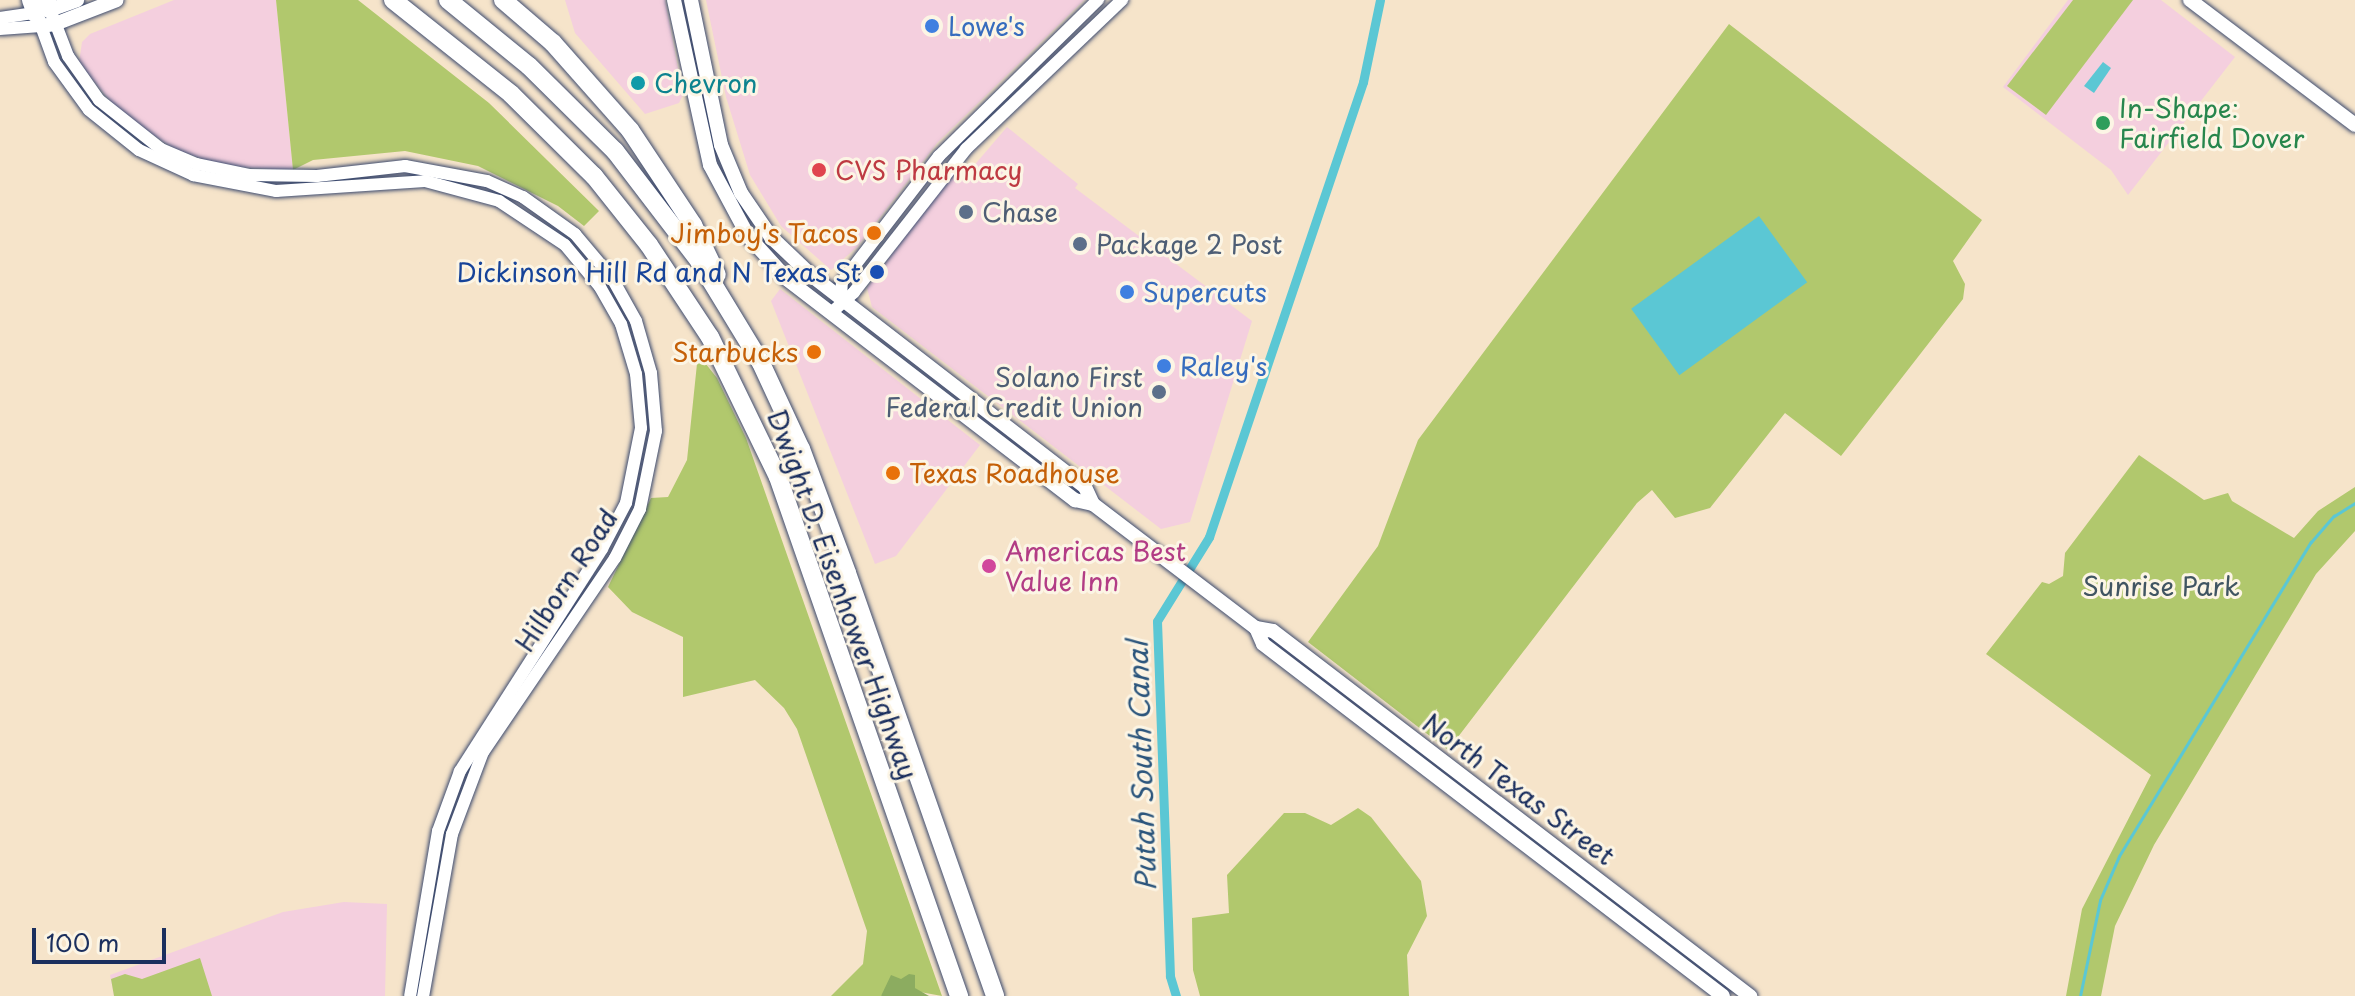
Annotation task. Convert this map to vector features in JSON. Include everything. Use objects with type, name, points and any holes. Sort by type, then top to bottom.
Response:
[{"type":"highway","name":"Dwight D. Eisenhower Highway","points":[[393,0],[511,94],[594,176],[649,245],[710,337],[778,477],[959,996]]},
{"type":"highway","name":"Dwight D. Eisenhower Highway","points":[[448,0],[529,66],[615,151],[723,297],[801,449],[995,996]]},
{"type":"highway","points":[[510,3],[630,130],[710,254],[723,297]]},
{"type":"main road","points":[[43,12],[77,0]]},
{"type":"main road","points":[[43,12],[117,0]]},
{"type":"main road","name":"North Texas Street","points":[[674,0],[705,150],[726,200],[768,260],[831,313],[1075,500],[1093,504],[1256,628],[1273,631],[1750,996]]},
{"type":"main road","name":"North Texas Street","points":[[691,0],[716,128],[733,178],[780,248],[841,299],[1085,487],[1093,504]]},
{"type":"main road","points":[[2190,0],[2355,125]]},
{"type":"main road","name":"North Texas Street","points":[[1256,628],[1263,644],[1723,996]]},
{"type":"street","points":[[841,299],[842,282],[939,156],[1098,0]]},
{"type":"street","points":[[831,313],[841,299],[854,292],[966,149],[1122,0]]},
{"type":"street","points":[[0,18],[43,12]]},
{"type":"street","points":[[0,29],[43,12]]},
{"type":"street","name":"Hilborn Road","points":[[43,12],[54,62],[89,110],[113,133],[157,160],[245,189],[403,181],[479,194],[524,215],[565,245],[600,287],[621,324],[636,374],[641,428],[626,503],[602,549],[460,771],[438,831],[410,996]]},
{"type":"street","name":"Hilborn Road","points":[[43,12],[68,56],[99,100],[161,149],[197,164],[249,175],[317,176],[405,166],[487,181],[523,197],[575,234],[612,278],[636,321],[651,373],[655,420],[652,461],[640,509],[615,558],[483,752],[452,834],[423,996]]},
{"type":"shaded area","points":[[174,0],[276,0],[293,170],[222,166],[175,149],[122,115],[79,63],[82,42],[90,34]]},
{"type":"shaded area","points":[[565,0],[665,0],[683,95],[679,103],[645,114],[575,33]]},
{"type":"shaded area","points":[[706,0],[1084,0],[937,143],[857,247],[831,270],[781,226],[750,175],[726,97]]},
{"type":"shaded area","points":[[2068,0],[2161,0],[2235,57],[2128,195],[2111,170],[2003,87]]},
{"type":"shaded area","points":[[1007,127],[1078,184],[1075,188],[1252,321],[1190,522],[1161,529],[872,307],[867,288],[955,169],[965,176]]},
{"type":"shaded area","points":[[780,289],[980,445],[896,556],[875,564],[771,301]]},
{"type":"shaded area","points":[[344,902],[387,904],[385,996],[114,996],[110,975],[283,912]]},
{"type":"green space","points":[[276,0],[358,0],[489,103],[599,211],[584,226],[558,206],[478,166],[405,151],[313,160],[293,170]]},
{"type":"green space","points":[[2073,0],[2133,0],[2046,115],[2007,86]]},
{"type":"green space","points":[[1729,24],[1982,220],[1953,261],[1965,284],[1963,299],[1841,456],[1785,413],[1710,508],[1675,518],[1652,490],[1637,503],[1448,750],[1308,642],[1378,546],[1418,440]]},
{"type":"green space","points":[[698,354],[717,378],[746,438],[942,996],[920,992],[901,979],[881,996],[831,996],[863,964],[867,931],[797,729],[784,708],[755,680],[683,697],[683,637],[632,612],[608,587],[651,498],[668,497],[687,460]]},
{"type":"green space","name":"Sunrise Park","points":[[2139,455],[2204,500],[2228,493],[2232,501],[2294,538],[2318,511],[2355,487],[2355,531],[2316,574],[2154,845],[2115,926],[2101,996],[2066,996],[2082,909],[2151,775],[1986,654],[2042,582],[2049,584],[2063,576],[2065,553]]},
{"type":"green space","points":[[1358,808],[1371,817],[1421,881],[1427,916],[1407,955],[1409,996],[1200,996],[1193,970],[1192,918],[1229,913],[1227,875],[1284,813],[1305,813],[1331,825]]},
{"type":"green space","points":[[200,958],[212,996],[114,996],[111,979],[125,974],[142,979]]},
{"type":"green space","points":[[909,974],[915,975],[915,988],[929,996],[881,996],[891,975],[901,979]]},
{"type":"water","points":[[2103,62],[2111,68],[2094,93],[2084,86]]},
{"type":"water","points":[[1759,216],[1807,282],[1679,375],[1631,309]]},
{"type":"waterway","name":"Putah South Canal","points":[[1176,996],[1170,976],[1157,621],[1209,537],[1363,82],[1380,0]]},
{"type":"waterway","points":[[2080,996],[2100,900],[2119,856],[2311,542],[2334,516],[2355,503]]},
{"type":"place","name":"Lowe's","points":[[932,26]]},
{"type":"place","name":"Chevron","points":[[638,83]]},
{"type":"place","name":"In-Shape: Fairfield Dover","points":[[2103,123]]},
{"type":"place","name":"CVS Pharmacy","points":[[819,170]]},
{"type":"place","name":"Chase","points":[[966,212]]},
{"type":"place","name":"Jimboy's Tacos","points":[[874,233]]},
{"type":"place","name":"Package 2 Post","points":[[1080,244]]},
{"type":"place","name":"Dickinson Hill Rd and N Texas St","points":[[877,272]]},
{"type":"place","name":"Supercuts","points":[[1127,292]]},
{"type":"place","name":"Starbucks","points":[[814,352]]},
{"type":"place","name":"Raley's","points":[[1164,366]]},
{"type":"place","name":"Solano First Federal Credit Union","points":[[1159,392]]},
{"type":"place","name":"Texas Roadhouse","points":[[893,473]]},
{"type":"place","name":"Americas Best Value Inn","points":[[989,566]]}]
